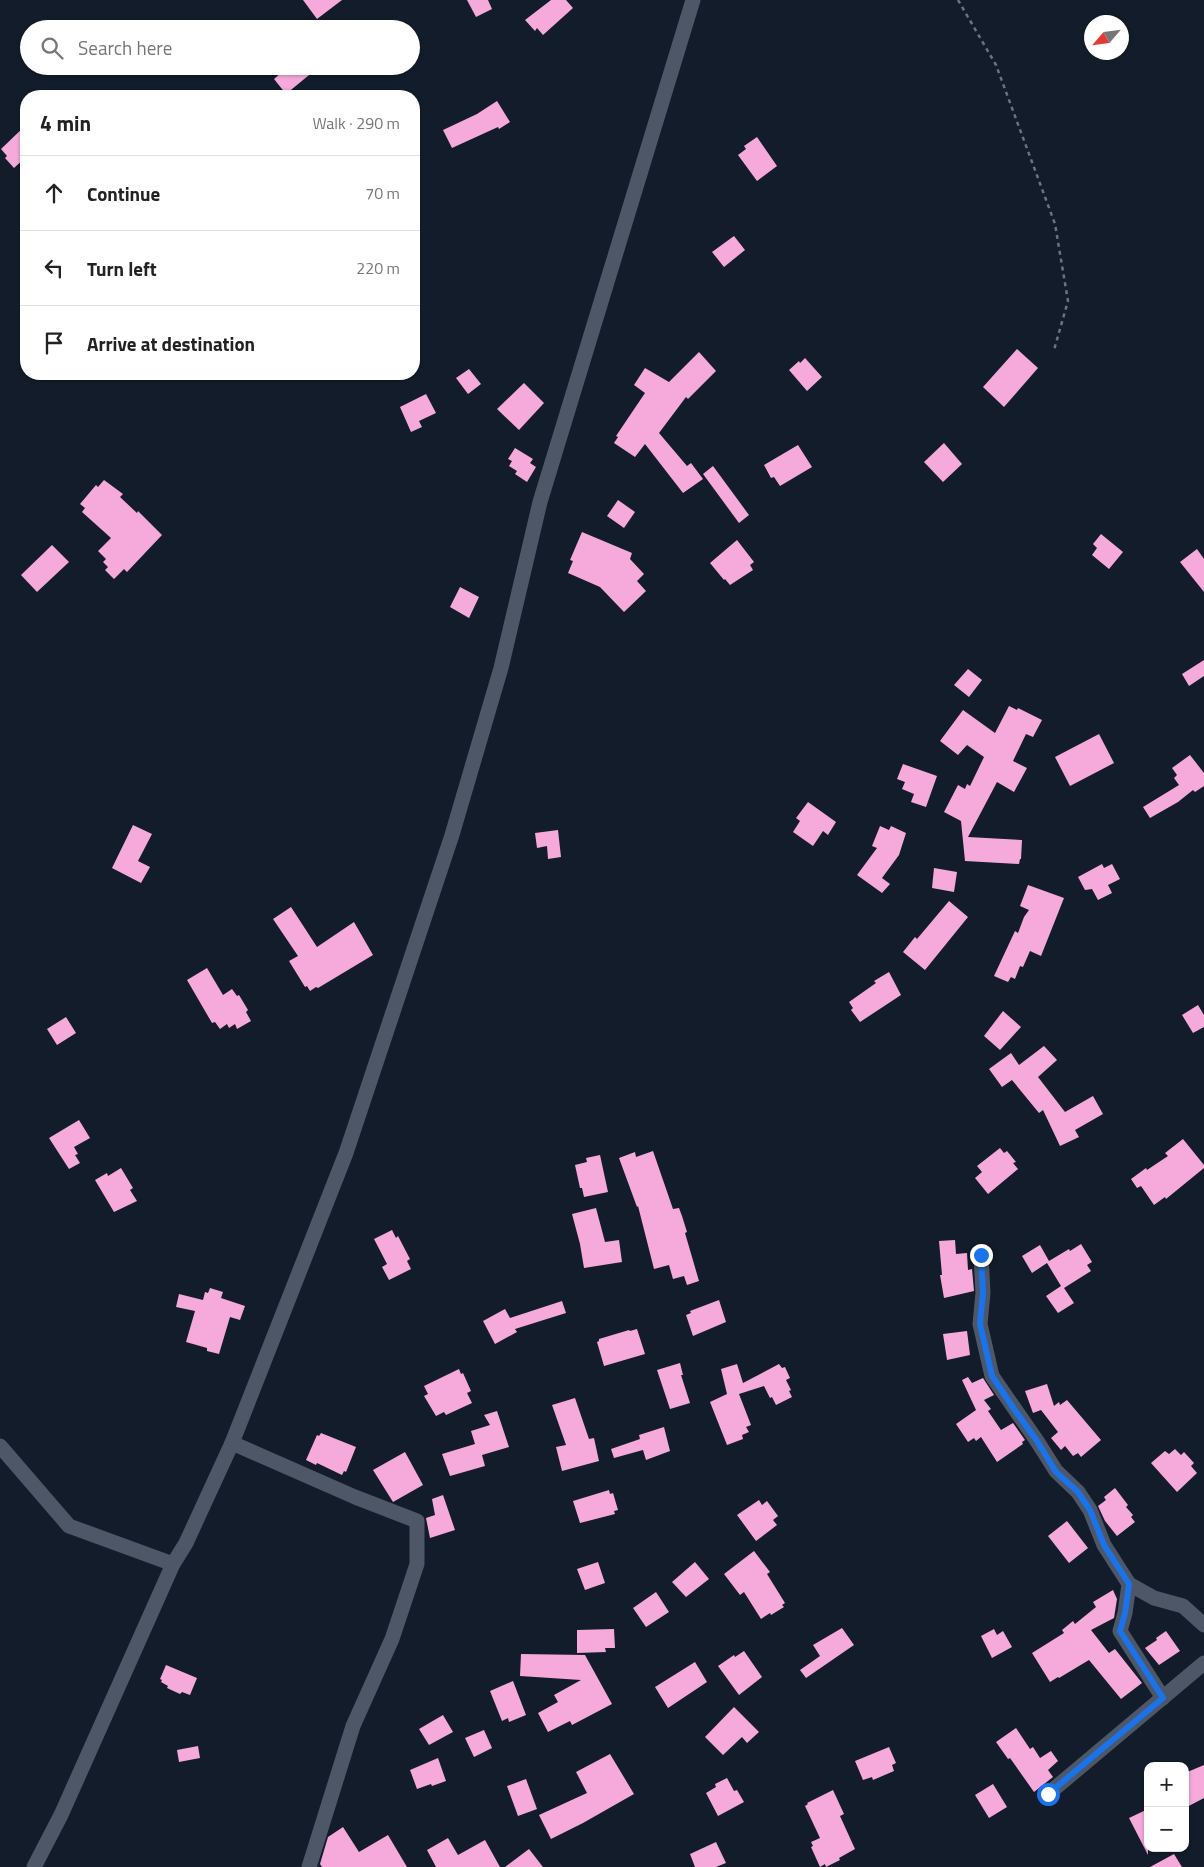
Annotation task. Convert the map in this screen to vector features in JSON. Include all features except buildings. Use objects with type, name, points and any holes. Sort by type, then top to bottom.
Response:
[{"type":"street","points":[[34,1867],[61,1816],[173,1564],[186,1543],[232,1443],[346,1153],[452,835],[501,668],[540,502],[693,0]]},
{"type":"street","points":[[981,1255],[983,1293],[980,1324],[992,1376],[1056,1472],[1078,1492],[1090,1510],[1104,1545],[1129,1584],[1154,1598],[1183,1606],[1204,1625]]},
{"type":"street","points":[[232,1443],[355,1497],[416,1521],[418,1564],[392,1639],[353,1726],[310,1867]]},
{"type":"street","points":[[0,1446],[69,1526],[173,1564]]},
{"type":"street","points":[[1129,1584],[1125,1613],[1120,1631],[1163,1698]]},
{"type":"street","points":[[1048,1794],[1204,1663]]},
{"type":"path","points":[[958,0],[996,65],[1055,224],[1068,300],[1054,350]]},
{"type":"route","points":[[981,1255],[983,1293],[980,1324],[992,1376],[1056,1472],[1078,1492],[1090,1510],[1104,1545],[1129,1584],[1125,1613],[1120,1631],[1163,1698],[1048,1794]]}]
